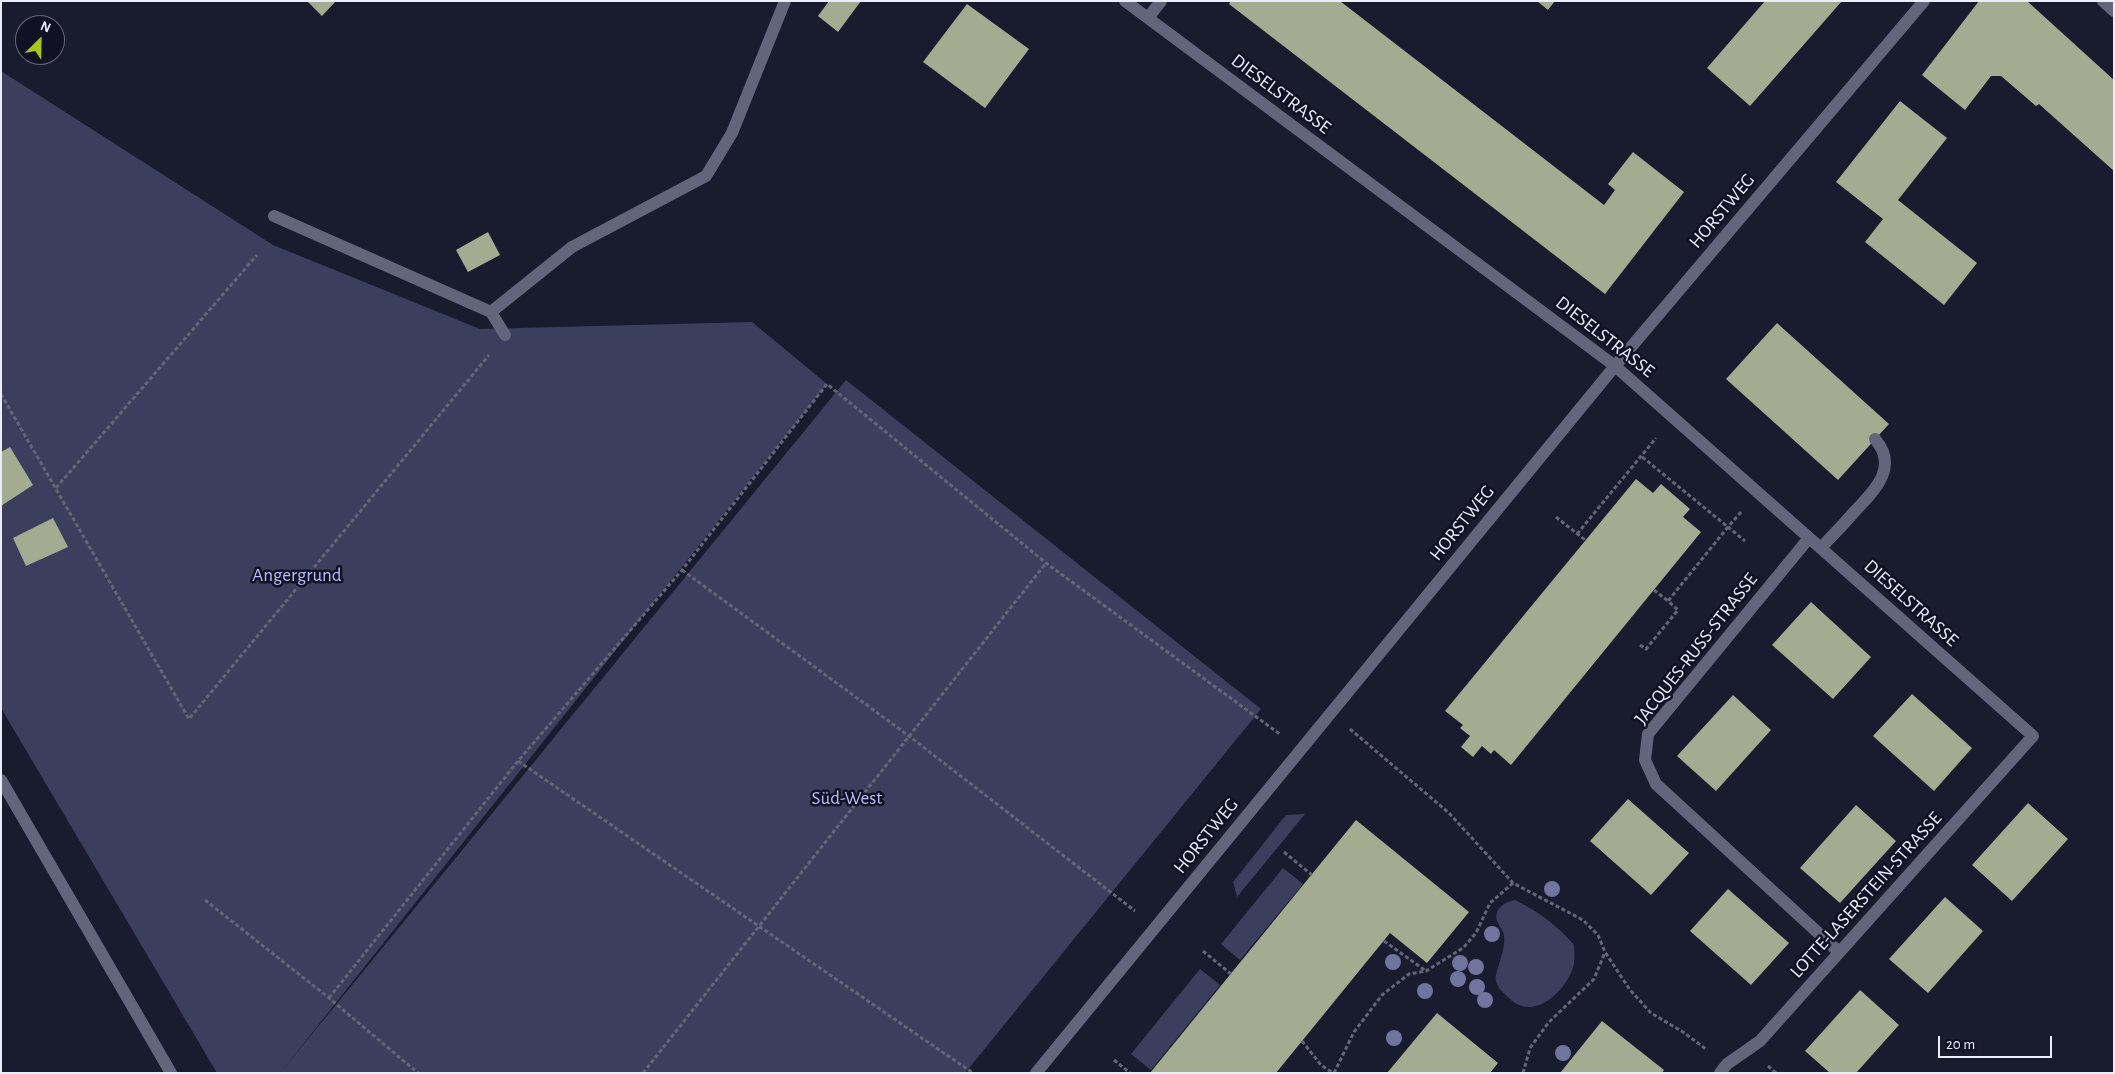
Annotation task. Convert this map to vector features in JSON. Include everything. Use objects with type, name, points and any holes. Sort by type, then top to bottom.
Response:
[{"type":"street","points":[[490,312],[572,247],[706,176],[732,133],[785,1]]},
{"type":"street","name":"DIESELSTRASSE","points":[[1125,1],[1615,366],[2033,736]]},
{"type":"street","points":[[1148,18],[1161,1]]},
{"type":"street","name":"HORSTWEG","points":[[1036,1073],[1615,366],[1924,1]]},
{"type":"street","points":[[2103,1],[2114,11]]},
{"type":"street","points":[[274,216],[490,312],[505,336]]},
{"type":"street","points":[[1821,548],[1875,490],[1882,478],[1885,465],[1884,455],[1882,447],[1875,439]]},
{"type":"street","name":"JACQUES-RUSS-STRASSE","points":[[1809,538],[1648,734],[1645,760],[1656,784],[1840,952]]},
{"type":"street","name":"LOTTE-LASERSTEIN-STRASSE","points":[[1724,1068],[1760,1041],[2033,736]]},
{"type":"street","points":[[1,780],[171,1073]]},
{"type":"path","points":[[56,488],[256,254]]},
{"type":"path","points":[[1,394],[189,719],[505,336]]},
{"type":"path","points":[[329,998],[518,761],[682,570],[827,384],[1046,563],[1301,750]]},
{"type":"path","points":[[1577,534],[1660,432]]},
{"type":"path","points":[[1641,456],[1745,541]]},
{"type":"path","points":[[1668,601],[1745,507]]},
{"type":"path","points":[[1556,517],[1585,540]]},
{"type":"path","points":[[643,1073],[1046,563]]},
{"type":"path","points":[[682,570],[909,736],[1156,926]]},
{"type":"path","points":[[1640,645],[1646,649],[1678,610],[1654,590]]},
{"type":"path","points":[[1331,713],[1449,814],[1513,883],[1583,920],[1598,935],[1605,952],[1630,990],[1651,1013],[1683,1032],[1724,1068]]},
{"type":"path","points":[[518,761],[760,925],[973,1073]]},
{"type":"path","points":[[1284,852],[1312,875]]},
{"type":"path","points":[[1302,1041],[1321,1065],[1333,1073],[1354,1032],[1382,994],[1410,974],[1426,971],[1463,948],[1476,932],[1490,903],[1513,883]]},
{"type":"path","points":[[205,900],[329,998],[418,1073]]},
{"type":"path","points":[[1384,941],[1426,971]]},
{"type":"path","points":[[1203,951],[1231,974]]},
{"type":"path","points":[[1523,1073],[1530,1048],[1549,1022],[1594,979],[1605,952]]},
{"type":"path","points":[[1114,1060],[1130,1073]]},
{"type":"green space","points":[[1,71],[273,245],[480,329],[752,322],[827,384],[281,1072],[846,380],[1261,709],[965,1073],[217,1073],[1,708]]},
{"type":"green space","points":[[1305,814],[1237,897],[1233,882],[1286,815]]},
{"type":"green space","points":[[1283,868],[1303,884],[1240,960],[1221,944]]},
{"type":"green space","points":[[1515,900],[1547,920],[1574,945],[1574,964],[1565,984],[1549,1000],[1529,1007],[1519,1005],[1510,999],[1500,989],[1496,981],[1504,942],[1504,934],[1498,923],[1497,914],[1500,907]]},
{"type":"green space","points":[[1200,969],[1220,985],[1151,1070],[1131,1054]]},
{"type":"building","points":[[307,1],[336,1],[322,16]]},
{"type":"building","points":[[829,1],[861,1],[838,32],[818,16]]},
{"type":"building","points":[[1231,1],[1340,1],[1604,205],[1615,190],[1608,184],[1633,152],[1684,192],[1605,294],[1229,4]]},
{"type":"building","points":[[1537,1],[1555,1],[1548,10]]},
{"type":"building","points":[[1765,1],[1842,1],[1750,106],[1707,68]]},
{"type":"building","points":[[1979,1],[2027,1],[2114,80],[2114,171],[2039,104],[2036,106],[2001,76],[1991,76],[1965,110],[1922,75]]},
{"type":"building","points":[[967,4],[1029,49],[985,108],[923,62]]},
{"type":"building","points":[[1900,101],[1947,138],[1898,200],[1977,263],[1944,305],[1865,242],[1883,219],[1836,182]]},
{"type":"building","points":[[488,232],[500,255],[468,272],[456,250]]},
{"type":"building","points":[[1777,323],[1889,424],[1838,480],[1726,379]]},
{"type":"building","points":[[10,447],[33,485],[1,506],[1,452]]},
{"type":"building","points":[[1636,479],[1653,493],[1661,484],[1690,509],[1683,517],[1701,532],[1511,765],[1494,750],[1491,754],[1482,746],[1473,757],[1461,747],[1470,736],[1460,728],[1463,725],[1445,711]]},
{"type":"building","points":[[53,518],[68,547],[26,566],[13,538]]},
{"type":"building","points":[[1811,602],[1871,657],[1833,699],[1772,645]]},
{"type":"building","points":[[1912,694],[1972,748],[1934,791],[1873,736]]},
{"type":"building","points":[[1733,695],[1771,730],[1716,791],[1677,756]]},
{"type":"building","points":[[1628,799],[1689,853],[1651,895],[1590,841]]},
{"type":"building","points":[[2028,803],[2068,839],[2012,901],[1972,865]]},
{"type":"building","points":[[1856,805],[1896,841],[1840,903],[1800,868]]},
{"type":"building","points":[[1356,820],[1469,912],[1427,963],[1390,933],[1276,1073],[1150,1073]]},
{"type":"building","points":[[1728,889],[1789,943],[1751,985],[1690,931]]},
{"type":"building","points":[[1945,897],[1983,931],[1928,993],[1889,959]]},
{"type":"building","points":[[1860,990],[1899,1025],[1856,1073],[1830,1073],[1805,1051]]},
{"type":"building","points":[[1437,1013],[1498,1063],[1490,1073],[1387,1073]]},
{"type":"building","points":[[1602,1021],[1664,1070],[1662,1073],[1560,1073]]},
{"type":"park label","name":"Angergrund","points":[[297,575]]},
{"type":"park label","name":"Süd-West","points":[[847,798]]}]
